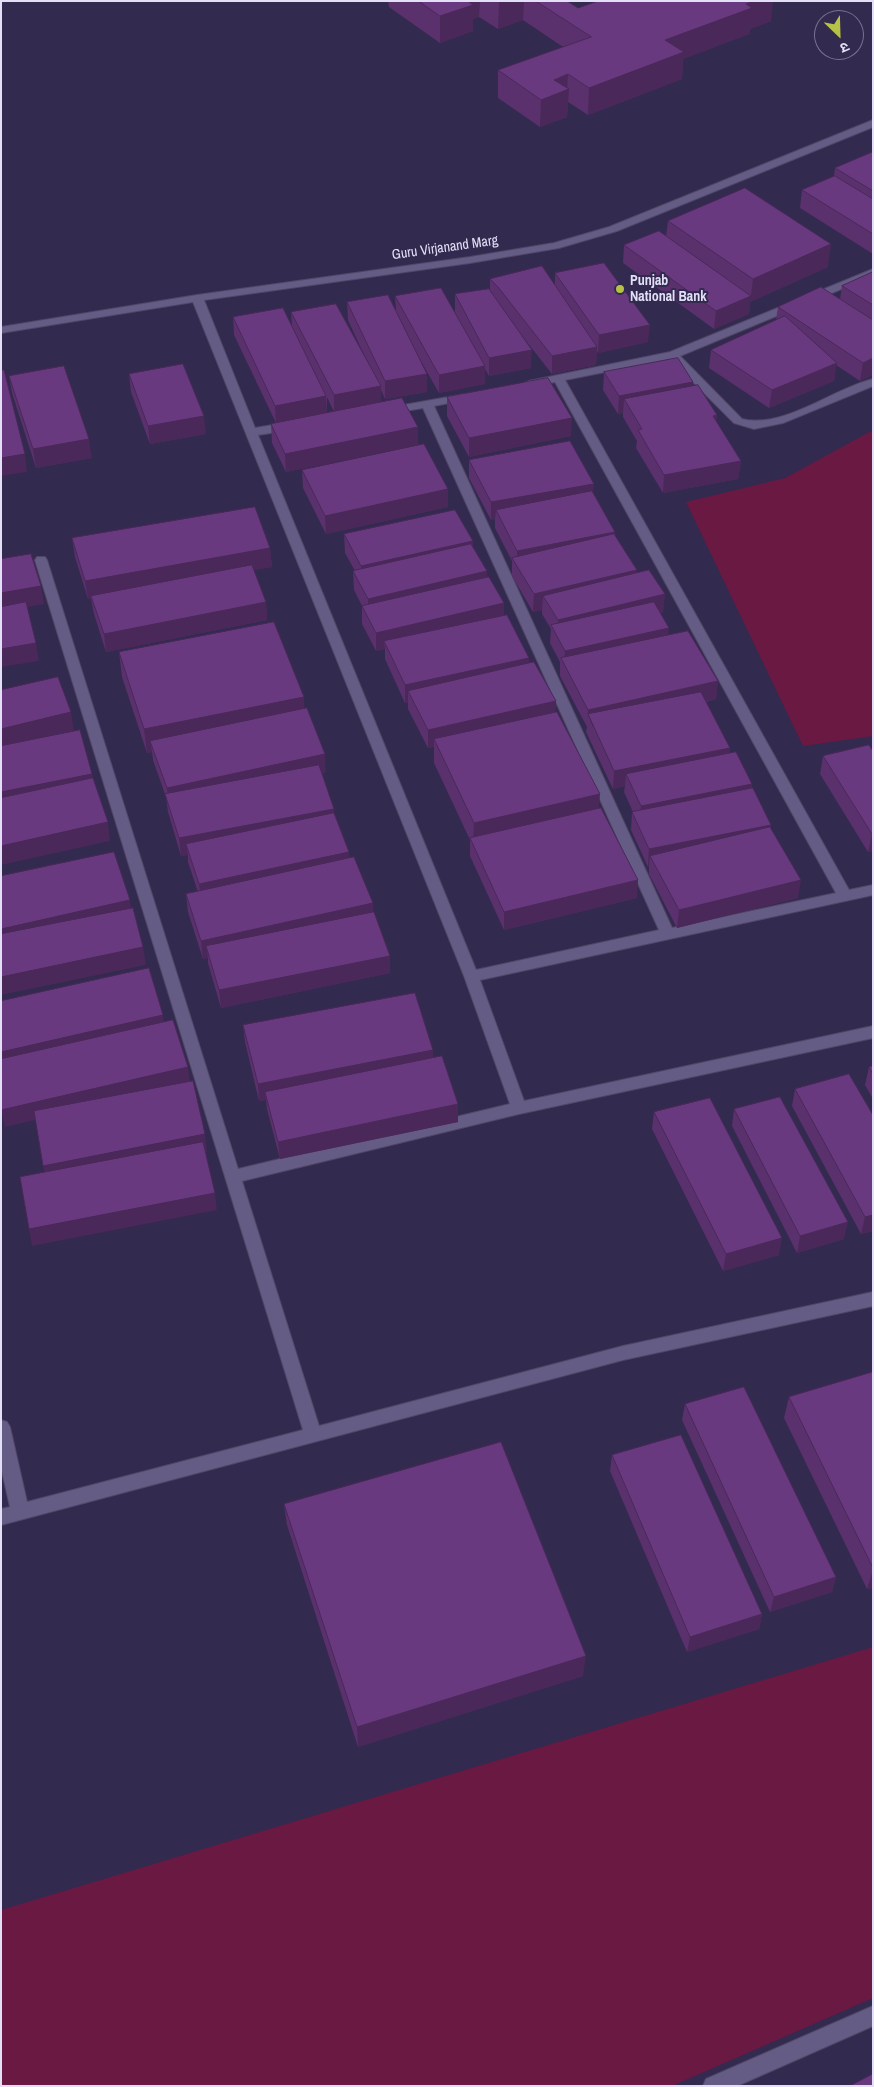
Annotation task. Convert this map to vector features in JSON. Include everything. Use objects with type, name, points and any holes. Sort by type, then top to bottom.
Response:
[{"type":"street","name":"Guru Virjanand Marg","points":[[2,329],[197,298],[470,260],[556,246],[613,229],[873,123]]},
{"type":"street","points":[[521,386],[673,355],[873,272]]},
{"type":"street","points":[[197,298],[471,976],[519,1108]]},
{"type":"street","points":[[673,355],[738,421],[754,425],[778,421],[873,382]]},
{"type":"street","points":[[559,379],[845,896]]},
{"type":"street","points":[[379,412],[474,395]]},
{"type":"street","points":[[428,404],[668,934]]},
{"type":"street","points":[[252,432],[301,424]]},
{"type":"street","points":[[41,560],[313,1435]]},
{"type":"street","points":[[471,976],[873,890]]},
{"type":"street","points":[[233,1177],[519,1108],[873,1032]]},
{"type":"street","points":[[1,1516],[623,1353],[873,1299]]},
{"type":"street","points":[[1,1427],[20,1512]]},
{"type":"street","points":[[713,2086],[873,2016]]},
{"type":"shaded area","points":[[873,430],[873,736],[803,746],[686,502],[785,478]]},
{"type":"shaded area","points":[[873,1647],[873,1998],[672,2086],[1,2086],[1,1910]]},
{"type":"building","points":[[419,1],[468,1],[473,5],[440,16]]},
{"type":"building","points":[[536,1],[567,1],[578,8],[598,1],[754,1],[746,4],[752,8],[665,40],[684,52],[589,88],[568,74],[554,80],[569,89],[541,100],[498,70],[591,37]]},
{"type":"building","points":[[873,152],[873,191],[835,168]]},
{"type":"building","points":[[835,176],[873,199],[873,234],[802,190]]},
{"type":"building","points":[[745,188],[831,244],[753,279],[668,221]]},
{"type":"building","points":[[659,231],[751,296],[716,311],[624,245]]},
{"type":"building","points":[[604,263],[650,325],[599,335],[555,273]]},
{"type":"building","points":[[542,266],[597,347],[552,356],[490,279]]},
{"type":"building","points":[[873,272],[873,305],[842,286]]},
{"type":"building","points":[[821,287],[873,320],[873,358],[863,363],[778,307]]},
{"type":"building","points":[[441,288],[485,366],[439,375],[395,296]]},
{"type":"building","points":[[489,289],[532,350],[489,358],[455,294]]},
{"type":"building","points":[[388,295],[427,374],[385,381],[347,302]]},
{"type":"building","points":[[336,304],[381,386],[334,395],[291,312]]},
{"type":"building","points":[[283,308],[326,396],[275,406],[233,317]]},
{"type":"building","points":[[785,316],[837,363],[772,390],[711,350]]},
{"type":"building","points":[[678,358],[693,382],[619,396],[604,372]]},
{"type":"building","points":[[183,364],[204,416],[148,426],[129,374]]},
{"type":"building","points":[[64,366],[89,439],[33,449],[9,376]]},
{"type":"building","points":[[1,370],[4,370],[25,454],[1,458]]},
{"type":"building","points":[[548,378],[572,418],[469,438],[447,397]]},
{"type":"building","points":[[698,385],[717,415],[713,416],[741,461],[664,475],[638,430],[642,429],[624,399]]},
{"type":"building","points":[[402,398],[418,427],[285,454],[271,424]]},
{"type":"building","points":[[570,441],[594,484],[491,502],[469,460]]},
{"type":"building","points":[[424,444],[448,489],[325,516],[302,470]]},
{"type":"building","points":[[592,491],[615,532],[517,551],[496,510]]},
{"type":"building","points":[[255,507],[270,548],[85,581],[72,538]]},
{"type":"building","points":[[455,510],[473,541],[361,566],[344,534]]},
{"type":"building","points":[[614,534],[637,570],[534,594],[512,558]]},
{"type":"building","points":[[471,544],[487,571],[368,599],[353,571]]},
{"type":"building","points":[[31,554],[41,586],[1,593],[1,559]]},
{"type":"building","points":[[252,565],[266,602],[104,634],[91,596]]},
{"type":"building","points":[[649,570],[665,594],[558,620],[543,596]]},
{"type":"building","points":[[489,577],[504,603],[376,633],[362,606]]},
{"type":"building","points":[[26,602],[36,643],[1,649],[1,607]]},
{"type":"building","points":[[654,602],[669,628],[565,651],[551,625]]},
{"type":"building","points":[[507,615],[529,658],[405,685],[384,641]]},
{"type":"building","points":[[274,622],[304,697],[144,729],[119,652]]},
{"type":"building","points":[[688,631],[718,681],[588,710],[561,658]]},
{"type":"building","points":[[534,662],[556,701],[428,730],[408,691]]},
{"type":"building","points":[[58,677],[71,712],[1,729],[1,690]]},
{"type":"building","points":[[701,692],[730,748],[614,771],[588,714]]},
{"type":"building","points":[[307,708],[325,754],[167,788],[150,741]]},
{"type":"building","points":[[557,712],[600,794],[474,823],[434,739]]},
{"type":"building","points":[[80,730],[92,774],[1,792],[1,746]]},
{"type":"building","points":[[869,745],[873,751],[873,834],[823,756]]},
{"type":"building","points":[[736,752],[752,784],[641,806],[626,774]]},
{"type":"building","points":[[319,765],[334,809],[179,838],[165,794]]},
{"type":"building","points":[[93,778],[108,822],[1,846],[1,798]]},
{"type":"building","points":[[753,788],[771,825],[649,849],[632,812]]},
{"type":"building","points":[[601,808],[638,880],[504,912],[470,838]]},
{"type":"building","points":[[334,813],[349,852],[199,884],[186,844]]},
{"type":"building","points":[[770,827],[801,880],[679,910],[650,856]]},
{"type":"building","points":[[114,852],[130,900],[1,929],[1,876]]},
{"type":"building","points":[[354,857],[373,903],[201,941],[186,894]]},
{"type":"building","points":[[133,908],[143,947],[1,977],[1,934]]},
{"type":"building","points":[[374,912],[390,956],[219,990],[206,946]]},
{"type":"building","points":[[149,968],[163,1015],[1,1052],[1,1001]]},
{"type":"building","points":[[415,993],[433,1050],[258,1084],[243,1025]]},
{"type":"building","points":[[173,1020],[188,1067],[1,1110],[1,1059]]},
{"type":"building","points":[[442,1056],[458,1104],[278,1142],[265,1092]]},
{"type":"building","points":[[873,1066],[873,1074],[869,1067]]},
{"type":"building","points":[[849,1074],[873,1115],[873,1215],[865,1217],[795,1089]]},
{"type":"building","points":[[193,1081],[205,1134],[43,1166],[34,1111]]},
{"type":"building","points":[[780,1097],[848,1222],[800,1236],[734,1109]]},
{"type":"building","points":[[710,1098],[782,1238],[726,1254],[654,1112]]},
{"type":"building","points":[[203,1142],[215,1193],[29,1229],[20,1177]]},
{"type":"building","points":[[873,1372],[873,1568],[789,1397]]},
{"type":"building","points":[[744,1387],[836,1577],[774,1597],[685,1404]]},
{"type":"building","points":[[681,1435],[762,1614],[690,1637],[612,1455]]},
{"type":"building","points":[[501,1442],[586,1656],[357,1727],[284,1504]]},
{"type":"building","points":[[873,2074],[873,2086],[850,2086]]},
{"type":"place","name":"Punjab National Bank","points":[[620,289]]}]
